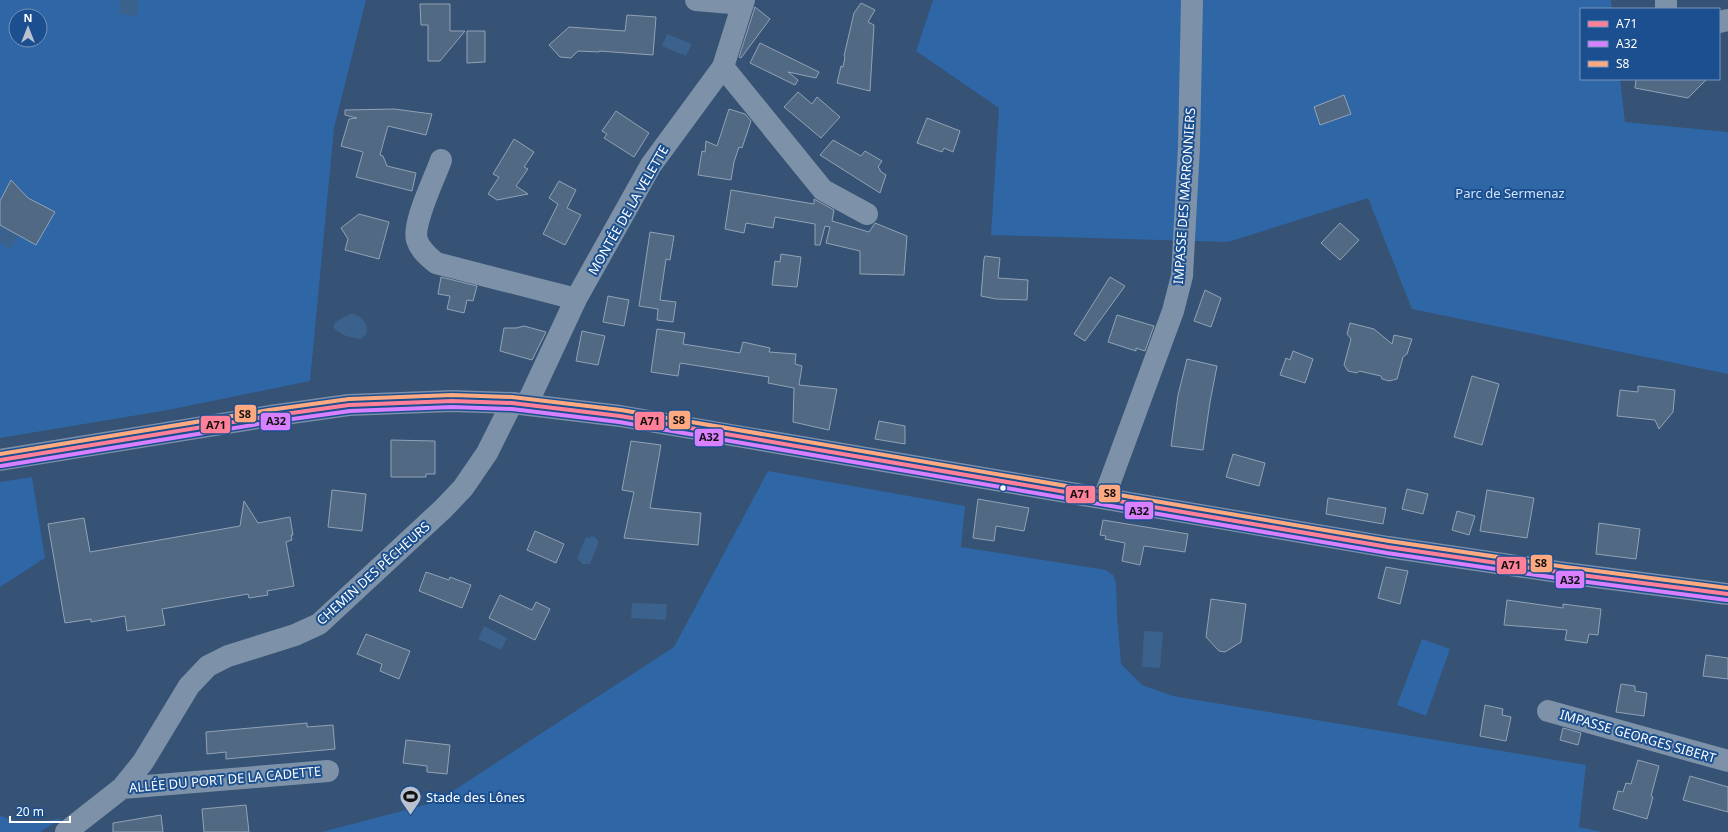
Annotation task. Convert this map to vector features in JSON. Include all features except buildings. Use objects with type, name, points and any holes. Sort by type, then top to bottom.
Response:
[{"type":"main road","points":[[0,460],[270,416],[349,405],[452,400],[519,403],[620,416],[1396,548],[1565,573],[1728,594]]},
{"type":"street","points":[[696,0],[743,2]]},
{"type":"street","name":"IMPASSE DES MARRONNIERS","points":[[1104,498],[1173,312],[1182,276],[1189,147],[1192,0]]},
{"type":"street","name":"MONTÉE DE LA VELETTE","points":[[519,403],[651,165],[723,67],[743,2]]},
{"type":"street","points":[[723,67],[823,190],[867,214]]},
{"type":"street","points":[[441,160],[417,224],[417,239],[424,252],[436,263],[576,299]]},
{"type":"street","name":"CHEMIN DES PÊCHEURS","points":[[66,832],[122,788],[143,762],[189,686],[208,666],[228,656],[295,635],[319,624],[443,509],[463,488],[519,403]]},
{"type":"street","name":"IMPASSE GEORGES SIBERT","points":[[1548,711],[1728,761]]},
{"type":"street","name":"ALLÉE DU PORT DE LA CADETTE","points":[[122,788],[328,771]]},
{"type":"green space","points":[[0,0],[366,0],[334,128],[310,381],[168,410],[0,438]]},
{"type":"green space","name":"Parc de Sermenaz","points":[[933,0],[1611,0],[1612,8],[1580,8],[1580,80],[1620,80],[1625,122],[1728,132],[1728,374],[1412,309],[1368,198],[1228,242],[991,235],[999,108],[916,51]]},
{"type":"green space","points":[[768,471],[965,506],[961,547],[1106,570],[1113,575],[1116,582],[1121,664],[1142,685],[1173,696],[1586,765],[1579,827],[1603,832],[322,832],[436,802],[674,647]]},
{"type":"green space","points":[[32,477],[45,558],[0,587],[0,482]]},
{"type":"green space","points":[[1422,639],[1450,649],[1426,716],[1397,705]]},
{"type":"green space","points":[[0,815],[15,821],[23,822],[39,822],[63,818],[40,832],[0,832]]},
{"type":"shaded area","points":[[120,0],[138,0],[137,16],[119,14]]},
{"type":"shaded area","points":[[667,34],[692,44],[686,56],[662,46]]},
{"type":"shaded area","points":[[0,225],[23,227],[11,249],[0,243]]},
{"type":"shaded area","points":[[350,314],[359,316],[366,323],[367,332],[361,339],[346,336],[335,330],[333,327],[335,322]]},
{"type":"shaded area","points":[[591,536],[595,537],[599,542],[590,564],[582,564],[577,558],[586,537],[589,538]]},
{"type":"shaded area","points":[[632,603],[667,604],[666,620],[631,618]]},
{"type":"shaded area","points":[[484,626],[507,638],[501,650],[478,639]]},
{"type":"shaded area","points":[[1144,631],[1163,632],[1160,668],[1142,667]]},
{"type":"transit line","name":"S8","points":[[0,454],[269,410],[349,399],[452,395],[512,397],[621,410],[1389,541],[1566,567],[1728,588]]},
{"type":"transit line","name":"A71","points":[[0,460],[270,416],[349,405],[452,401],[512,403],[620,416],[1388,547],[1565,573],[1728,594]]},
{"type":"transit line","name":"A32","points":[[1,466],[271,422],[350,411],[452,407],[512,409],[619,422],[1387,553],[1564,579],[1727,600]]},
{"type":"place","name":"Stade des Lônes","points":[[410,816]]}]
